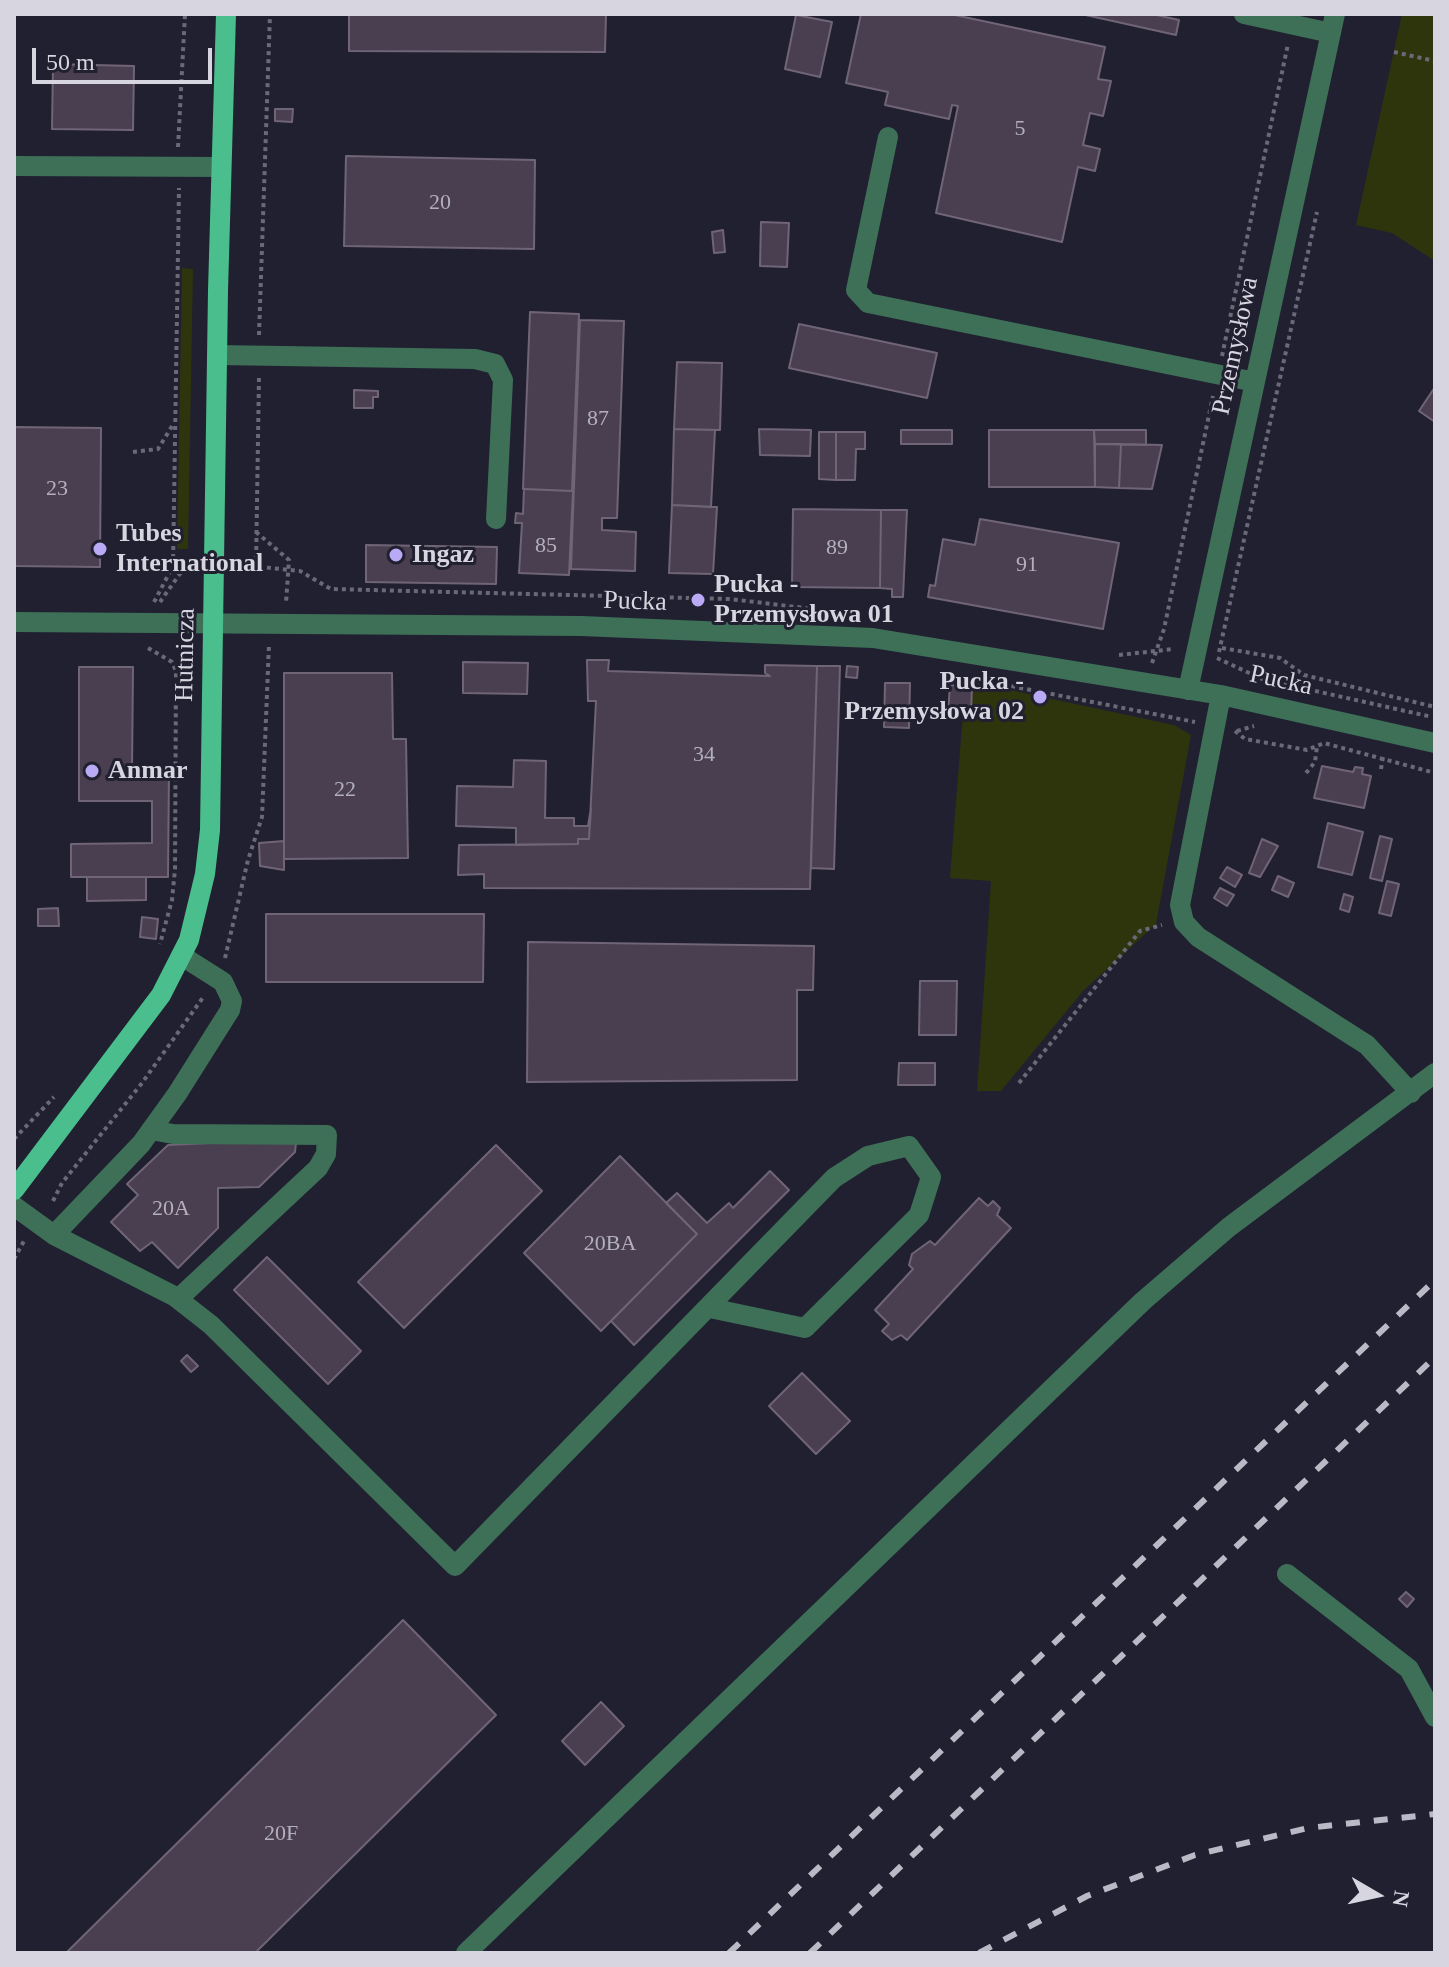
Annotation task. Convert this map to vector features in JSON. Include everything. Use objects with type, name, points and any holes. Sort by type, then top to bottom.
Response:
[{"type":"main road","name":"Hutnicza","points":[[14,1190],[161,995],[182,956],[198,910],[210,830],[226,14]]},
{"type":"street","points":[[1244,14],[1292,25],[1333,24]]},
{"type":"street","name":"Przemysłowa","points":[[1188,690],[1333,24]]},
{"type":"street","points":[[888,137],[856,290],[868,303],[1255,382]]},
{"type":"street","points":[[14,166],[221,167]]},
{"type":"street","points":[[217,355],[475,359],[495,364],[503,380],[496,519]]},
{"type":"street","name":"Pucka","points":[[14,622],[581,626],[873,638],[1221,695],[1435,743]]},
{"type":"street","points":[[1221,695],[1180,905],[1184,922],[1198,937],[1367,1045],[1411,1093]]},
{"type":"street","points":[[54,1235],[151,1130],[177,1094],[232,1001],[223,982],[182,956]]},
{"type":"street","points":[[466,1953],[1143,1301],[1229,1227],[1435,1073]]},
{"type":"street","points":[[151,1130],[173,1134],[327,1135],[326,1154],[318,1168],[178,1299]]},
{"type":"street","points":[[14,1206],[54,1235],[178,1299],[211,1325],[455,1566],[834,1178],[868,1156],[909,1146],[931,1177],[919,1215],[805,1328],[710,1308]]},
{"type":"street","points":[[1287,1574],[1409,1669],[1435,1717]]},
{"type":"path","points":[[173,566],[186,565],[154,609],[155,599],[173,566],[178,99],[185,14]]},
{"type":"path","points":[[270,14],[254,566],[289,568]]},
{"type":"path","points":[[1152,664],[1164,629],[1292,25]]},
{"type":"path","points":[[1394,52],[1435,61]]},
{"type":"path","points":[[133,452],[158,449],[176,422]]},
{"type":"path","points":[[256,532],[289,560],[286,597]]},
{"type":"path","points":[[225,962],[248,860],[262,817],[269,642]]},
{"type":"path","points":[[148,648],[172,662],[176,671],[175,869],[172,900],[160,945]]},
{"type":"path","points":[[1222,648],[1280,658],[1304,675],[1435,707]]},
{"type":"path","points":[[1155,649],[1176,650]]},
{"type":"path","points":[[1215,657],[1262,679],[1435,718]]},
{"type":"path","points":[[970,677],[1012,689],[1237,731],[1245,739],[1307,750],[1324,743],[1435,773]]},
{"type":"path","points":[[1306,773],[1315,762],[1317,746]]},
{"type":"path","points":[[1381,769],[1383,757]]},
{"type":"path","points":[[1019,1083],[1140,931],[1159,928],[1180,905]]},
{"type":"path","points":[[53,1201],[62,1183],[207,993]]},
{"type":"path","points":[[14,1139],[62,1089]]},
{"type":"path","points":[[14,1259],[23,1242]]},
{"type":"green space","points":[[1402,14],[1435,14],[1435,261],[1392,233],[1356,225]]},
{"type":"green space","points":[[182,268],[193,269],[188,549],[177,549]]},
{"type":"green space","points":[[972,682],[1174,725],[1191,735],[1156,924],[1083,991],[1001,1091],[977,1091],[991,881],[950,878],[963,713],[971,713]]},
{"type":"building","points":[[349,14],[606,14],[605,52],[349,51]]},
{"type":"building","points":[[861,14],[950,14],[1105,47],[1098,79],[1111,81],[1103,116],[1090,113],[1083,145],[1100,149],[1095,171],[1078,167],[1062,242],[936,213],[958,106],[952,105],[949,119],[885,105],[888,92],[846,83]]},
{"type":"building","points":[[1081,14],[1152,14],[1179,20],[1176,35]]},
{"type":"building","points":[[796,15],[832,22],[820,77],[785,69]]},
{"type":"building","points":[[53,64],[134,66],[133,130],[52,129]]},
{"type":"building","points":[[275,109],[293,109],[292,122],[275,121]]},
{"type":"building","points":[[346,156],[535,160],[534,249],[344,246]]},
{"type":"building","points":[[761,222],[789,223],[787,267],[760,266]]},
{"type":"building","points":[[723,230],[725,252],[714,253],[712,232]]},
{"type":"building","points":[[530,312],[579,314],[572,491],[523,489]]},
{"type":"building","points":[[580,320],[624,321],[617,518],[602,518],[602,530],[636,532],[635,571],[571,569]]},
{"type":"building","points":[[799,324],[937,353],[927,398],[789,368]]},
{"type":"building","points":[[677,362],[722,363],[720,430],[674,429]]},
{"type":"building","points":[[1435,387],[1435,422],[1419,411]]},
{"type":"building","points":[[354,390],[378,391],[378,397],[373,397],[373,408],[354,408]]},
{"type":"building","points":[[14,427],[101,428],[100,567],[14,566]]},
{"type":"building","points":[[674,429],[715,430],[711,507],[672,505]]},
{"type":"building","points":[[759,429],[811,430],[810,456],[760,455]]},
{"type":"building","points":[[901,430],[952,430],[952,444],[901,444]]},
{"type":"building","points":[[989,430],[1094,430],[1095,487],[989,487]]},
{"type":"building","points":[[1094,430],[1146,430],[1146,445],[1095,444]]},
{"type":"building","points":[[819,432],[836,432],[836,480],[819,479]]},
{"type":"building","points":[[836,432],[865,432],[865,449],[856,449],[855,480],[836,480]]},
{"type":"building","points":[[1095,444],[1121,444],[1119,488],[1095,487]]},
{"type":"building","points":[[1121,444],[1162,445],[1152,489],[1119,488]]},
{"type":"building","points":[[524,489],[573,491],[569,575],[519,573],[522,523],[515,523],[516,513],[523,514]]},
{"type":"building","points":[[672,505],[717,507],[713,574],[669,573]]},
{"type":"building","points":[[793,509],[881,510],[880,588],[792,587]]},
{"type":"building","points":[[881,510],[907,510],[903,597],[892,597],[892,589],[880,588]]},
{"type":"building","points":[[980,519],[1119,543],[1103,629],[928,597],[930,585],[935,586],[943,539],[975,545]]},
{"type":"building","points":[[366,545],[497,547],[496,584],[366,582]]},
{"type":"building","points":[[587,660],[609,660],[608,671],[770,676],[765,673],[765,665],[817,666],[810,889],[484,888],[484,874],[458,875],[459,845],[578,844],[578,839],[589,839],[596,701],[588,701]]},
{"type":"building","points":[[463,662],[528,663],[527,694],[463,693]]},
{"type":"building","points":[[817,666],[840,666],[834,869],[811,868]]},
{"type":"building","points":[[847,666],[858,667],[857,678],[846,677]]},
{"type":"building","points":[[79,667],[133,667],[132,770],[169,770],[168,877],[71,877],[71,844],[152,843],[152,801],[79,801]]},
{"type":"building","points":[[284,673],[392,673],[393,739],[406,739],[408,858],[284,859]]},
{"type":"building","points":[[885,683],[910,683],[909,728],[884,727]]},
{"type":"building","points":[[950,685],[972,686],[971,713],[948,713]]},
{"type":"building","points":[[514,760],[546,761],[545,818],[574,818],[574,826],[588,826],[591,808],[589,839],[578,839],[578,844],[516,845],[516,828],[456,826],[457,786],[513,787]]},
{"type":"building","points":[[1322,766],[1353,772],[1355,767],[1363,768],[1362,774],[1371,776],[1364,808],[1314,798]]},
{"type":"building","points":[[1328,823],[1363,832],[1352,875],[1318,867]]},
{"type":"building","points":[[1380,836],[1392,839],[1382,881],[1370,878]]},
{"type":"building","points":[[1262,839],[1278,846],[1260,877],[1249,873]]},
{"type":"building","points":[[284,841],[284,870],[260,866],[259,843]]},
{"type":"building","points":[[1227,867],[1242,875],[1235,887],[1220,878]]},
{"type":"building","points":[[1278,876],[1294,883],[1288,897],[1272,890]]},
{"type":"building","points":[[87,877],[146,877],[146,900],[87,901]]},
{"type":"building","points":[[1387,881],[1399,884],[1391,916],[1379,913]]},
{"type":"building","points":[[1220,888],[1234,895],[1227,906],[1214,898]]},
{"type":"building","points":[[1344,894],[1353,897],[1349,912],[1340,909]]},
{"type":"building","points":[[58,908],[59,926],[38,926],[38,909]]},
{"type":"building","points":[[266,914],[484,914],[483,982],[266,982]]},
{"type":"building","points":[[142,917],[158,919],[156,939],[140,937]]},
{"type":"building","points":[[528,942],[814,946],[813,990],[797,990],[797,1080],[527,1082]]},
{"type":"building","points":[[920,981],[957,981],[956,1035],[919,1035]]},
{"type":"building","points":[[899,1063],[935,1063],[935,1085],[898,1085]]},
{"type":"building","points":[[296,1143],[295,1152],[259,1187],[218,1188],[218,1228],[178,1268],[152,1242],[140,1251],[111,1222],[138,1195],[127,1184],[168,1145]]},
{"type":"building","points":[[496,1145],[542,1191],[404,1328],[358,1282]]},
{"type":"building","points":[[620,1156],[697,1234],[601,1331],[524,1253]]},
{"type":"building","points":[[770,1171],[789,1190],[634,1345],[611,1321],[697,1234],[666,1203],[677,1193],[707,1223],[729,1203],[733,1208]]},
{"type":"building","points":[[979,1198],[988,1206],[993,1201],[1000,1208],[997,1215],[1011,1228],[907,1340],[901,1335],[892,1340],[882,1331],[889,1324],[875,1310],[913,1269],[909,1265],[912,1254],[930,1241],[935,1245]]},
{"type":"building","points":[[267,1257],[361,1351],[328,1384],[234,1290]]},
{"type":"building","points":[[187,1355],[198,1366],[191,1372],[181,1361]]},
{"type":"building","points":[[802,1373],[850,1421],[816,1454],[769,1406]]},
{"type":"building","points":[[1406,1592],[1414,1599],[1407,1607],[1399,1599]]},
{"type":"building","points":[[403,1620],[496,1715],[255,1953],[66,1953]]},
{"type":"building","points":[[601,1702],[624,1726],[585,1765],[562,1741]]},
{"type":"railway","points":[[729,1953],[1435,1280]]},
{"type":"railway","points":[[810,1953],[1435,1357]]},
{"type":"railway","points":[[979,1953],[1087,1896],[1195,1855],[1308,1828],[1435,1814]]},
{"type":"place","name":"Tubes International","points":[[100,549]]},
{"type":"place","name":"Ingaz","points":[[396,555]]},
{"type":"place","name":"Pucka - Przemysłowa 01","points":[[698,600]]},
{"type":"place","name":"Pucka - Przemysłowa 02","points":[[1040,697]]},
{"type":"place","name":"Anmar","points":[[92,771]]}]
